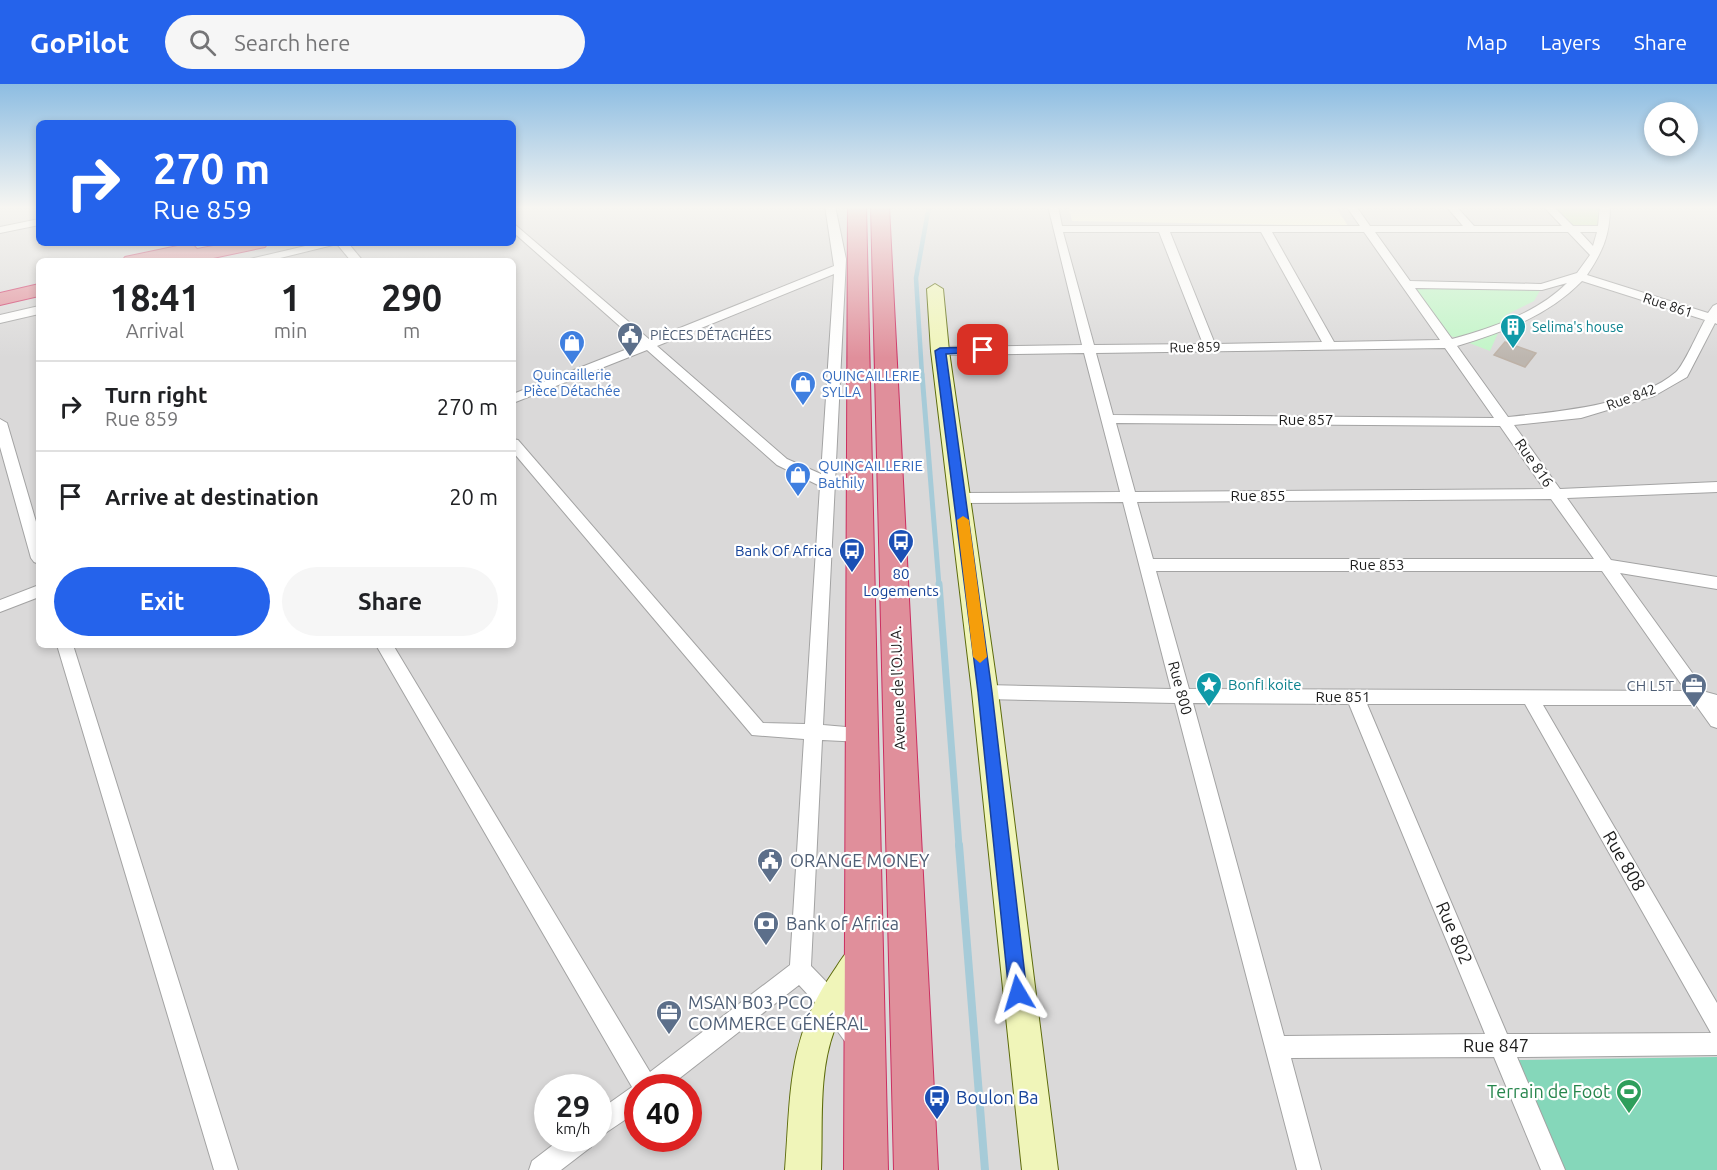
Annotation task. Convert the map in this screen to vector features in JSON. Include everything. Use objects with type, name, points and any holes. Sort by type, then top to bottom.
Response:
[{"type":"highway","name":"Avenue de l'O.U.A.","points":[[848,257],[845,268],[863,734],[866,1170]]},
{"type":"highway","name":"Avenue de l'O.U.A.","points":[[864,257],[916,1170]]},
{"type":"highway","points":[[0,289],[36,282]]},
{"type":"highway","points":[[0,298],[36,291]]},
{"type":"street","points":[[548,257],[782,462],[827,483]]},
{"type":"street","name":"Avenue de l'O.U.A.","points":[[800,970],[827,483],[845,268],[842,257]]},
{"type":"street","name":"Rue 800","points":[[1064,257],[1309,1170]]},
{"type":"street","points":[[1174,257],[1210,347]]},
{"type":"street","points":[[1280,257],[1330,345]]},
{"type":"street","name":"Rue 816","points":[[1388,257],[1607,565],[1709,700],[1717,721]]},
{"type":"street","name":"Rue 859","points":[[940,351],[1449,344],[1491,332],[1555,301],[1595,257]]},
{"type":"street","points":[[516,398],[845,268]]},
{"type":"street","points":[[1407,284],[1542,287],[1579,276]]},
{"type":"street","name":"Rue 861","points":[[1579,276],[1715,316]]},
{"type":"street","points":[[935,289],[940,351],[985,692],[1040,1170]]},
{"type":"street","points":[[0,319],[36,311]]},
{"type":"street","name":"Rue 842","points":[[1504,422],[1581,414],[1649,393],[1682,374],[1715,316]]},
{"type":"street","name":"Rue 857","points":[[1108,419],[1504,422]]},
{"type":"street","points":[[0,423],[36,548]]},
{"type":"street","points":[[516,447],[758,730],[863,734]]},
{"type":"street","name":"Rue 855","points":[[960,498],[1556,494],[1717,488]]},
{"type":"street","name":"Rue 853","points":[[1147,565],[1607,565],[1717,583]]},
{"type":"street","points":[[0,606],[36,592]]},
{"type":"street","points":[[66,648],[226,1170]]},
{"type":"street","points":[[386,648],[639,1074]]},
{"type":"street","name":"Rue 851","points":[[985,692],[1182,696],[1709,700]]},
{"type":"street","name":"Rue 802","points":[[1355,697],[1553,1170]]},
{"type":"street","name":"Rue 808","points":[[1530,698],[1717,1024]]},
{"type":"street","points":[[803,1170],[810,1066],[815,1040],[831,1003],[864,954]]},
{"type":"street","points":[[665,1074],[800,970],[831,1003],[864,1049]]},
{"type":"street","name":"Rue 847","points":[[1276,1047],[1717,1044]]},
{"type":"street","points":[[542,1170],[564,1152]]},
{"type":"shaded area","points":[[0,257],[1717,257],[1717,1170],[0,1170]]},
{"type":"green space","points":[[1414,285],[1542,287],[1534,301],[1506,315],[1490,351],[1443,333]]},
{"type":"green space","name":"Terrain de Foot","points":[[1717,1057],[1717,1170],[1565,1170],[1518,1060]]},
{"type":"building","name":"Selima's house","points":[[1505,342],[1536,353],[1525,367],[1494,355]]},
{"type":"waterway","points":[[920,257],[916,278],[922,375]]},
{"type":"waterway","points":[[922,374],[939,585]]},
{"type":"waterway","points":[[939,584],[959,846]]},
{"type":"waterway","points":[[959,845],[985,1170]]},
{"type":"slow traffic","points":[[963,520],[980,657]]},
{"type":"place","name":"Selima's house","points":[[1513,350]]},
{"type":"place","name":"PIÈCES DÉTACHÉES","points":[[630,358]]},
{"type":"place","name":"Quincaillerie Pièce Détachée","points":[[572,366]]},
{"type":"place","name":"QUINCAILLERIE SYLLA","points":[[803,407]]},
{"type":"place","name":"QUINCAILLERIE Bathily","points":[[798,498]]},
{"type":"place","name":"80 Logements","points":[[901,565]]},
{"type":"place","name":"Bank Of Africa","points":[[852,574]]},
{"type":"place","name":"Bonfi koite","points":[[1209,708]]},
{"type":"place","name":"CH L5T","points":[[1694,709]]},
{"type":"place","name":"ORANGE MONEY","points":[[770,884]]},
{"type":"place","name":"Bank of Africa","points":[[766,947]]},
{"type":"place","name":"MSAN B03 PCO COMMERCE GÉNÉRAL","points":[[669,1036]]},
{"type":"place","name":"Terrain de Foot","points":[[1629,1115]]},
{"type":"place","name":"Boulon Ba","points":[[937,1121]]},
{"type":"route","points":[[983,350],[940,351],[985,692],[1018,993]]}]
